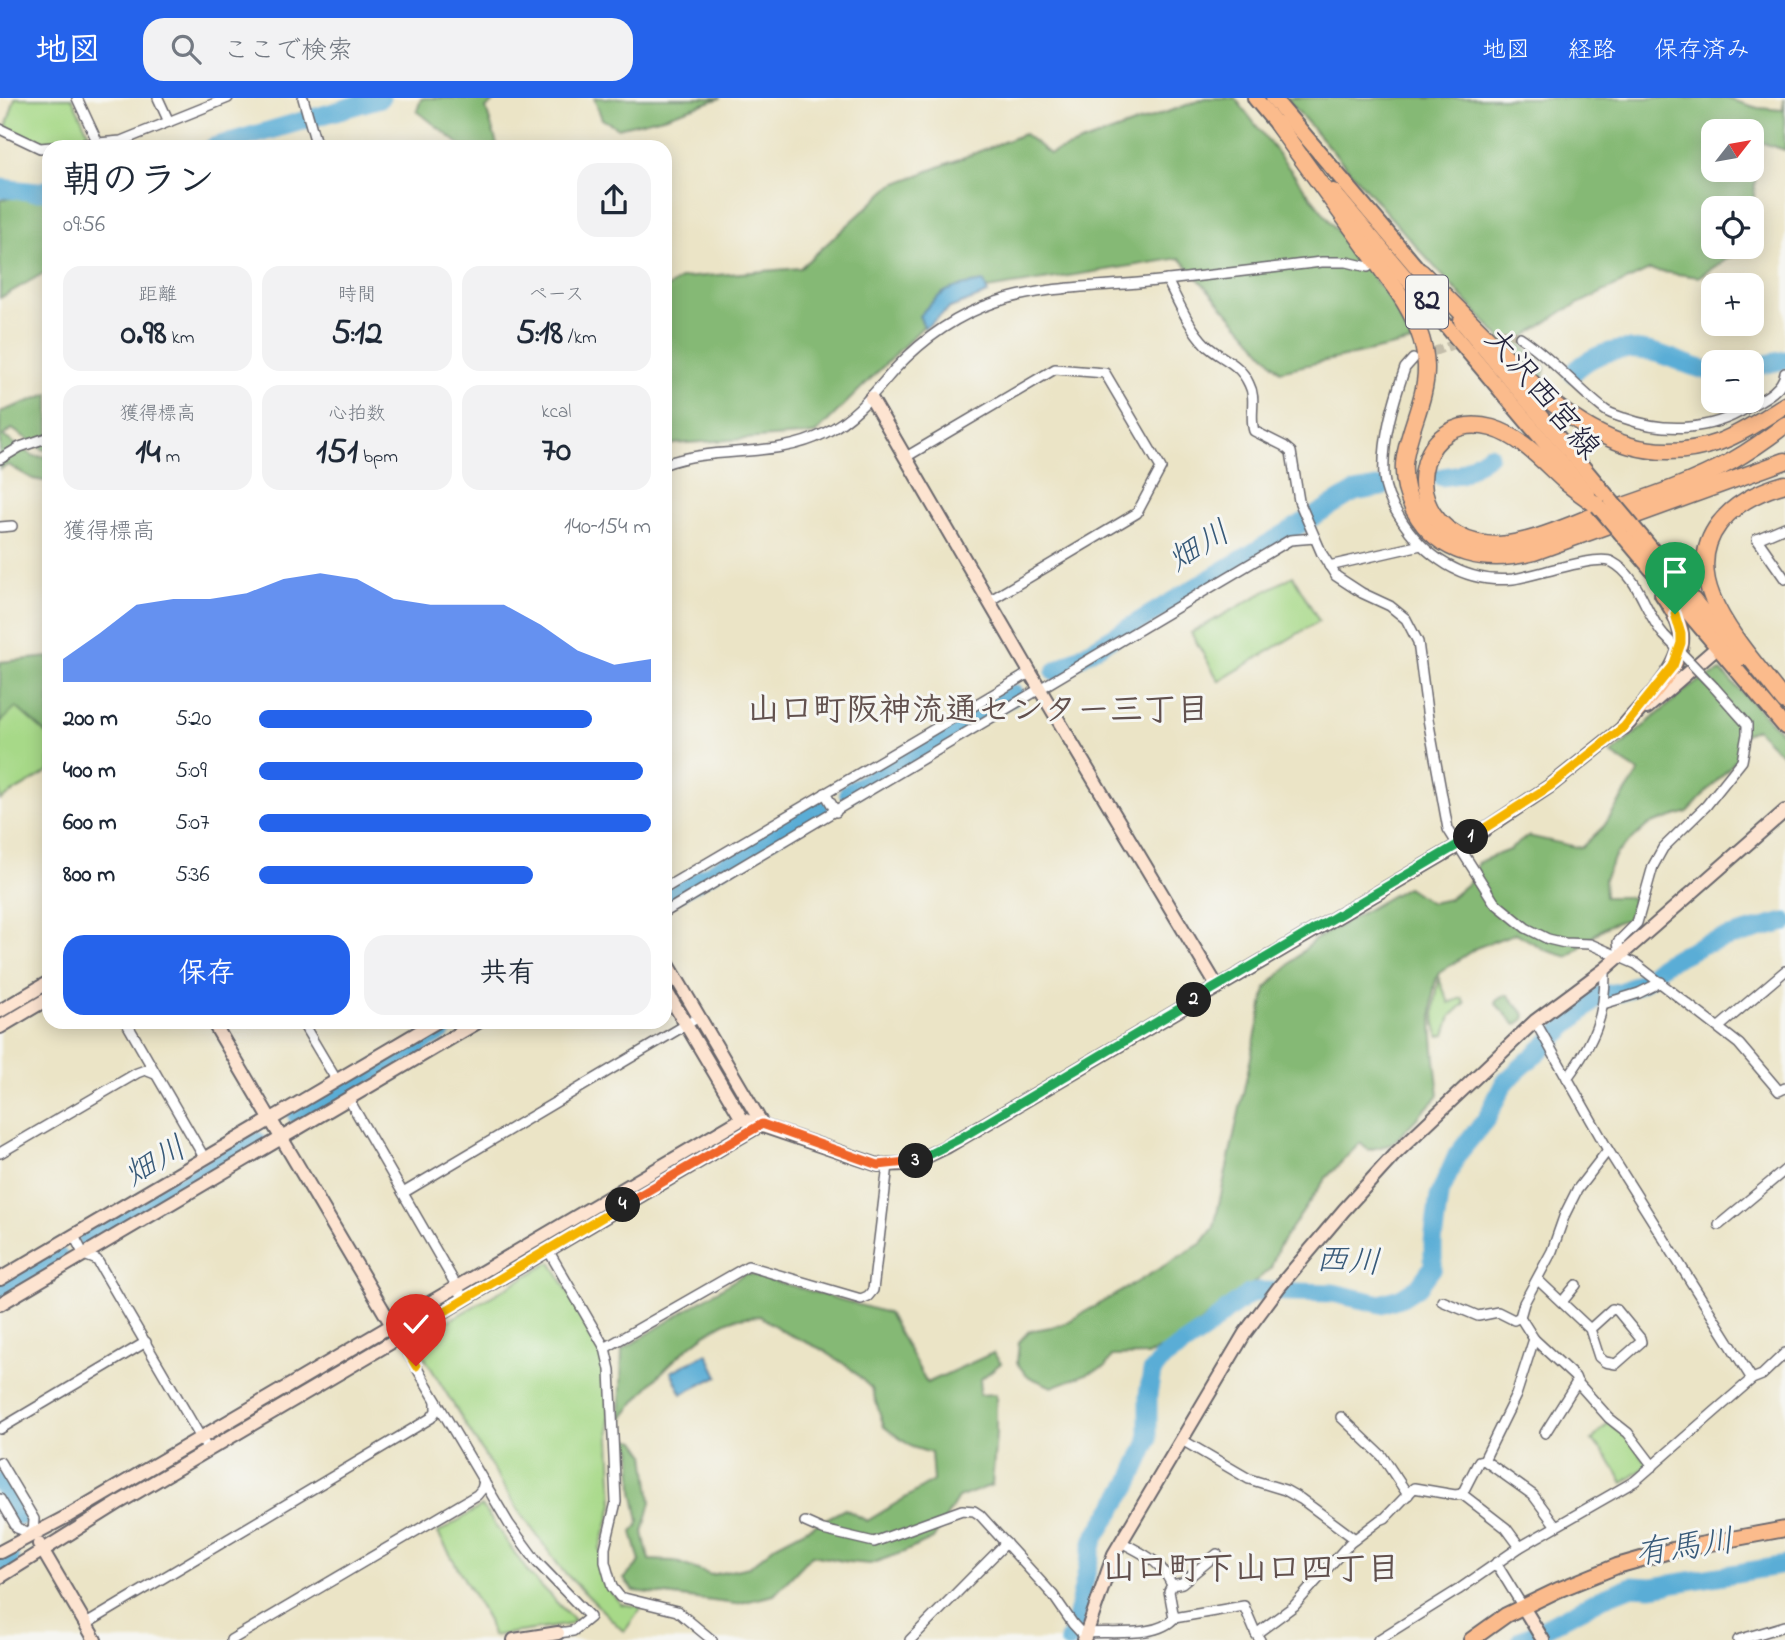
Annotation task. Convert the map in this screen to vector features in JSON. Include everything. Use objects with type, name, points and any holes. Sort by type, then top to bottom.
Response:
[{"type":"highway","points":[[1277,124],[1398,292],[1415,321],[1426,366],[1422,396],[1404,465],[1407,494],[1427,529],[1446,545],[1473,556],[1501,559],[1534,552],[1785,461]]},
{"type":"highway","points":[[1368,267],[1398,292]]},
{"type":"highway","points":[[1421,272],[1551,402],[1573,420],[1616,442],[1655,451],[1682,451],[1719,442],[1785,405]]},
{"type":"highway","points":[[1605,504],[1568,484],[1525,446],[1502,431],[1490,427],[1465,427],[1444,436],[1429,453],[1422,474],[1422,487],[1430,510],[1448,530],[1470,541],[1509,544],[1554,531],[1700,477],[1731,462],[1785,425]]},
{"type":"highway","points":[[1785,484],[1747,499],[1725,516],[1710,539],[1706,567],[1707,581],[1719,610],[1785,702]]},
{"type":"main road","name":"大沢西宮線","points":[[1255,98],[1627,530],[1722,644],[1785,727]]},
{"type":"main road","name":"大沢西宮線","points":[[1273,98],[1421,272],[1605,504]]},
{"type":"main road","points":[[1624,727],[1673,666],[1681,643],[1675,614],[1627,530]]},
{"type":"main road","name":"大沢西宮線","points":[[1722,644],[1785,709]]},
{"type":"main road","points":[[1471,1640],[1494,1622],[1525,1610],[1592,1576],[1641,1558],[1785,1528]]},
{"type":"street","points":[[77,98],[97,140]]},
{"type":"street","points":[[158,98],[169,122]]},
{"type":"street","points":[[124,140],[228,98]]},
{"type":"street","points":[[303,98],[318,140]]},
{"type":"street","points":[[0,129],[42,148]]},
{"type":"street","points":[[672,462],[695,455],[770,450],[826,433],[859,410],[896,369],[943,328],[979,308],[1017,296],[1336,261],[1368,267]]},
{"type":"street","points":[[1167,280],[1190,323],[1205,344],[1242,370],[1254,396],[1254,431],[1291,452],[1299,501],[1336,576],[1362,593],[1390,606],[1406,619],[1418,642],[1428,719],[1448,830],[1494,902],[1526,928],[1548,939],[1590,944],[1620,956],[1647,972],[1739,1044],[1779,1091],[1785,1088]]},
{"type":"street","points":[[1520,337],[1608,412],[1637,423],[1666,428],[1687,428],[1714,423],[1753,405],[1770,394],[1785,379],[1785,373]]},
{"type":"street","points":[[1413,359],[1405,368],[1384,443],[1384,480],[1395,511],[1421,545],[1445,565],[1477,577],[1495,579],[1514,579],[1598,560],[1613,563],[1639,591],[1657,627],[1746,724],[1742,761],[1706,806],[1663,848],[1653,866],[1637,923],[1618,942],[1620,956]]},
{"type":"street","points":[[906,457],[1055,369],[1105,373],[1161,468],[1137,513],[989,601]]},
{"type":"street","points":[[871,398],[1217,986]]},
{"type":"street","points":[[0,460],[20,447],[42,439]]},
{"type":"street","points":[[0,527],[12,526]]},
{"type":"street","points":[[1785,527],[1757,540],[1785,579]]},
{"type":"street","points":[[672,908],[1290,540],[1315,538]]},
{"type":"street","points":[[1329,566],[1421,545]]},
{"type":"street","points":[[0,1552],[201,1438],[742,1119],[868,1162],[888,1165],[917,1161],[946,1147],[1457,845],[1550,786],[1722,644]]},
{"type":"street","points":[[672,884],[1031,672]]},
{"type":"street","points":[[825,793],[836,812]]},
{"type":"street","points":[[1085,1637],[1114,1554],[1245,1333],[1279,1287],[1394,1155],[1535,1021],[1605,969],[1785,811]]},
{"type":"street","points":[[1567,1078],[1586,1054],[1597,1032],[1605,989],[1605,969]]},
{"type":"street","points":[[672,971],[762,1124]]},
{"type":"street","points":[[1720,1027],[1785,971]]},
{"type":"street","points":[[1603,1002],[1639,993],[1659,981]]},
{"type":"street","points":[[0,1011],[42,986]]},
{"type":"street","points":[[672,1000],[742,1119]]},
{"type":"street","points":[[0,1027],[42,1002]]},
{"type":"street","points":[[403,1193],[699,1017]]},
{"type":"street","points":[[1535,1021],[1608,1150],[1752,1379]]},
{"type":"street","points":[[130,1029],[205,1159]]},
{"type":"street","points":[[217,1029],[509,1524],[537,1562],[590,1617],[573,1630],[514,1640]]},
{"type":"street","points":[[306,1029],[337,1081]]},
{"type":"street","points":[[0,1279],[424,1029]]},
{"type":"street","points":[[0,1304],[282,1138],[456,1029]]},
{"type":"street","points":[[0,1153],[136,1073],[145,1070],[155,1074]]},
{"type":"street","points":[[348,1098],[464,1299]]},
{"type":"street","points":[[0,1577],[208,1450],[762,1124]]},
{"type":"street","points":[[1442,1301],[1478,1315],[1498,1312],[1514,1320],[1520,1317],[1524,1303],[1552,1251],[1564,1214],[1577,1190],[1608,1150]]},
{"type":"street","points":[[605,1348],[747,1266],[861,1299],[868,1296],[873,1290],[888,1165]]},
{"type":"street","points":[[1719,1225],[1785,1170]]},
{"type":"street","points":[[74,1236],[84,1255],[97,1260],[208,1450]]},
{"type":"street","points":[[548,1250],[605,1348],[610,1370],[616,1502],[605,1548],[605,1562],[612,1587],[620,1597],[677,1611],[712,1640]]},
{"type":"street","points":[[1538,1280],[1590,1329],[1599,1357],[1605,1362],[1616,1364],[1641,1342],[1617,1310],[1612,1309],[1590,1329]]},
{"type":"street","points":[[1562,1302],[1576,1285]]},
{"type":"street","points":[[1520,1317],[1534,1339],[1575,1377],[1609,1418],[1628,1433],[1653,1466]]},
{"type":"street","points":[[1484,1461],[1516,1395],[1534,1339]]},
{"type":"street","points":[[0,1429],[146,1342]]},
{"type":"street","points":[[1378,1640],[1439,1603],[1520,1548],[1635,1481],[1785,1353]]},
{"type":"street","points":[[1545,1433],[1577,1382]]},
{"type":"street","points":[[86,1624],[431,1418],[436,1411],[436,1401]]},
{"type":"street","points":[[1341,1417],[1382,1456],[1408,1494]]},
{"type":"street","points":[[1182,1440],[1249,1479],[1285,1490],[1301,1499],[1355,1539]]},
{"type":"street","points":[[1085,1637],[1164,1628],[1174,1618],[1244,1606],[1258,1637],[1293,1606],[1355,1539],[1385,1518],[1414,1488],[1455,1496],[1462,1494],[1479,1461],[1484,1461],[1533,1495],[1556,1526]]},
{"type":"street","points":[[0,1462],[34,1519],[33,1534],[95,1640]]},
{"type":"street","points":[[231,1640],[477,1495],[484,1481]]},
{"type":"street","points":[[1462,1494],[1506,1528],[1520,1548]]},
{"type":"street","points":[[0,1499],[17,1528],[33,1534]]},
{"type":"street","points":[[805,1522],[823,1530],[874,1542],[962,1510],[974,1511],[981,1515],[1053,1595],[1073,1625],[1085,1637]]},
{"type":"street","points":[[1121,1542],[1154,1559],[1172,1585]]},
{"type":"street","points":[[910,1640],[1006,1543]]},
{"type":"street","points":[[1172,1585],[1182,1583],[1217,1554]]},
{"type":"street","points":[[1496,1563],[1543,1640]]},
{"type":"street","points":[[1172,1585],[1169,1591],[1174,1618]]},
{"type":"street","points":[[1738,1640],[1785,1626]]},
{"type":"green space","points":[[15,98],[72,98],[88,132],[85,139],[42,140],[42,143],[6,128]]},
{"type":"green space","points":[[499,98],[486,108],[496,140],[454,140],[417,111],[421,99]]},
{"type":"green space","points":[[594,98],[721,98],[667,116],[618,128],[602,119]]},
{"type":"green space","points":[[1206,98],[1235,98],[1389,298],[1412,342],[1280,371],[1180,258],[956,294],[815,434],[672,444],[672,284],[682,278],[800,268],[892,185],[1024,134],[1050,154]]},
{"type":"green space","points":[[1286,98],[1725,98],[1758,108],[1783,110],[1784,98],[1785,150],[1764,143],[1764,119],[1701,119],[1701,182],[1755,182],[1754,196],[1701,196],[1701,259],[1727,259],[1698,277],[1649,270],[1565,310],[1518,341],[1545,368],[1543,379],[1511,350]]},
{"type":"green space","points":[[42,196],[42,274],[0,298],[0,199]]},
{"type":"green space","points":[[42,397],[42,449],[12,429],[3,436],[34,456],[42,457],[42,481],[33,479],[8,465],[0,469],[0,412]]},
{"type":"green space","points":[[1293,576],[1319,621],[1219,681],[1191,633]]},
{"type":"green space","points":[[42,658],[42,730],[16,707],[0,723],[0,662]]},
{"type":"green space","points":[[42,669],[42,775],[0,800],[0,681]]},
{"type":"green space","points":[[1721,671],[1785,736],[1785,749],[1781,754],[1756,729],[1743,735],[1738,758],[1688,812],[1648,825],[1616,854],[1604,879],[1605,897],[1635,899],[1627,920],[1603,929],[1568,957],[1545,950],[1516,933],[1476,948],[1439,973],[1435,984],[1432,1015],[1439,1095],[1392,1144],[1368,1150],[1360,1143],[1326,1178],[1278,1248],[1271,1268],[1176,1342],[1148,1355],[1112,1356],[1105,1367],[1052,1387],[1027,1376],[1017,1363],[1019,1342],[1029,1331],[1062,1325],[1202,1243],[1214,1227],[1266,988],[1313,941],[1407,887],[1431,903],[1449,899],[1472,880],[1478,862],[1509,850],[1528,836],[1581,848],[1604,826],[1639,772],[1611,754],[1693,684]]},
{"type":"green space","points":[[1439,979],[1449,1003],[1462,998],[1465,1003],[1451,1016],[1445,1035],[1439,1036],[1434,1015]]},
{"type":"green space","points":[[1508,995],[1525,1015],[1516,1025],[1496,1004],[1496,1001]]},
{"type":"green space","points":[[551,1262],[603,1353],[607,1374],[613,1505],[600,1548],[607,1587],[621,1604],[642,1607],[624,1632],[562,1570],[515,1505],[420,1350],[424,1335]]},
{"type":"green space","points":[[746,1273],[888,1313],[927,1383],[993,1353],[1001,1363],[981,1379],[979,1395],[996,1394],[992,1485],[958,1498],[933,1539],[870,1564],[812,1555],[774,1595],[736,1604],[634,1591],[624,1579],[640,1562],[632,1532],[639,1521],[633,1491],[632,1449],[623,1438],[636,1441],[645,1454],[651,1502],[643,1532],[649,1560],[674,1561],[711,1575],[749,1567],[776,1545],[845,1509],[867,1521],[933,1481],[931,1453],[912,1447],[884,1427],[872,1389],[850,1368],[760,1316],[728,1321],[698,1339],[655,1379],[620,1421],[622,1350]]},
{"type":"green space","points":[[1608,1423],[1626,1435],[1648,1464],[1623,1483],[1607,1456],[1592,1440]]},
{"type":"green space","points":[[482,1506],[530,1575],[575,1621],[567,1625],[492,1636],[488,1621],[438,1533]]},
{"type":"water","points":[[984,282],[988,294],[950,308],[925,328],[919,316],[941,295],[954,288]]},
{"type":"water","points":[[707,1353],[718,1376],[682,1394],[671,1372]]},
{"type":"waterway","points":[[237,140],[381,98]]},
{"type":"waterway","points":[[0,188],[42,191]]},
{"type":"waterway","name":"畑川","points":[[1573,373],[1595,357],[1632,349],[1658,354],[1701,369]]},
{"type":"waterway","name":"畑川","points":[[1764,364],[1785,360]]},
{"type":"waterway","name":"畑川","points":[[1442,477],[1460,474],[1489,455]]},
{"type":"waterway","name":"畑川","points":[[1055,672],[1344,498],[1355,492],[1382,487]]},
{"type":"waterway","name":"畑川","points":[[848,793],[1015,694]]},
{"type":"waterway","name":"畑川","points":[[672,896],[819,809]]},
{"type":"waterway","name":"西川","points":[[1069,1640],[1072,1637],[1094,1539],[1129,1484],[1148,1441],[1148,1395],[1152,1372],[1162,1359],[1205,1330],[1249,1294],[1260,1291],[1333,1293],[1381,1304],[1402,1297],[1419,1286],[1433,1267],[1433,1242],[1439,1196],[1457,1155],[1487,1118],[1504,1083],[1600,995],[1621,992],[1641,983],[1665,963],[1704,944],[1785,922]]},
{"type":"waterway","name":"畑川","points":[[297,1116],[442,1031]]},
{"type":"waterway","name":"畑川","points":[[87,1240],[257,1141]]},
{"type":"waterway","name":"畑川","points":[[0,1291],[59,1257]]},
{"type":"waterway","name":"畑川","points":[[0,1482],[21,1516]]},
{"type":"waterway","name":"畑川","points":[[0,1565],[10,1559]]},
{"type":"waterway","name":"有馬川","points":[[1521,1640],[1602,1598],[1632,1586],[1652,1587],[1785,1565]]},
{"type":"tunnel","points":[[1484,335],[1507,333],[1520,337]]},
{"type":"tunnel","points":[[1421,356],[1464,341]]},
{"type":"district","name":"山口町阪神流通センター三丁目","points":[[978,712]]},
{"type":"district","name":"山口町下山口四丁目","points":[[1251,1571]]},
{"type":"route","points":[[416,1366],[400,1338],[762,1124],[878,1165],[917,1161],[959,1139],[1481,832],[1550,786],[1624,727],[1667,677],[1673,666],[1681,643],[1675,614]]}]
